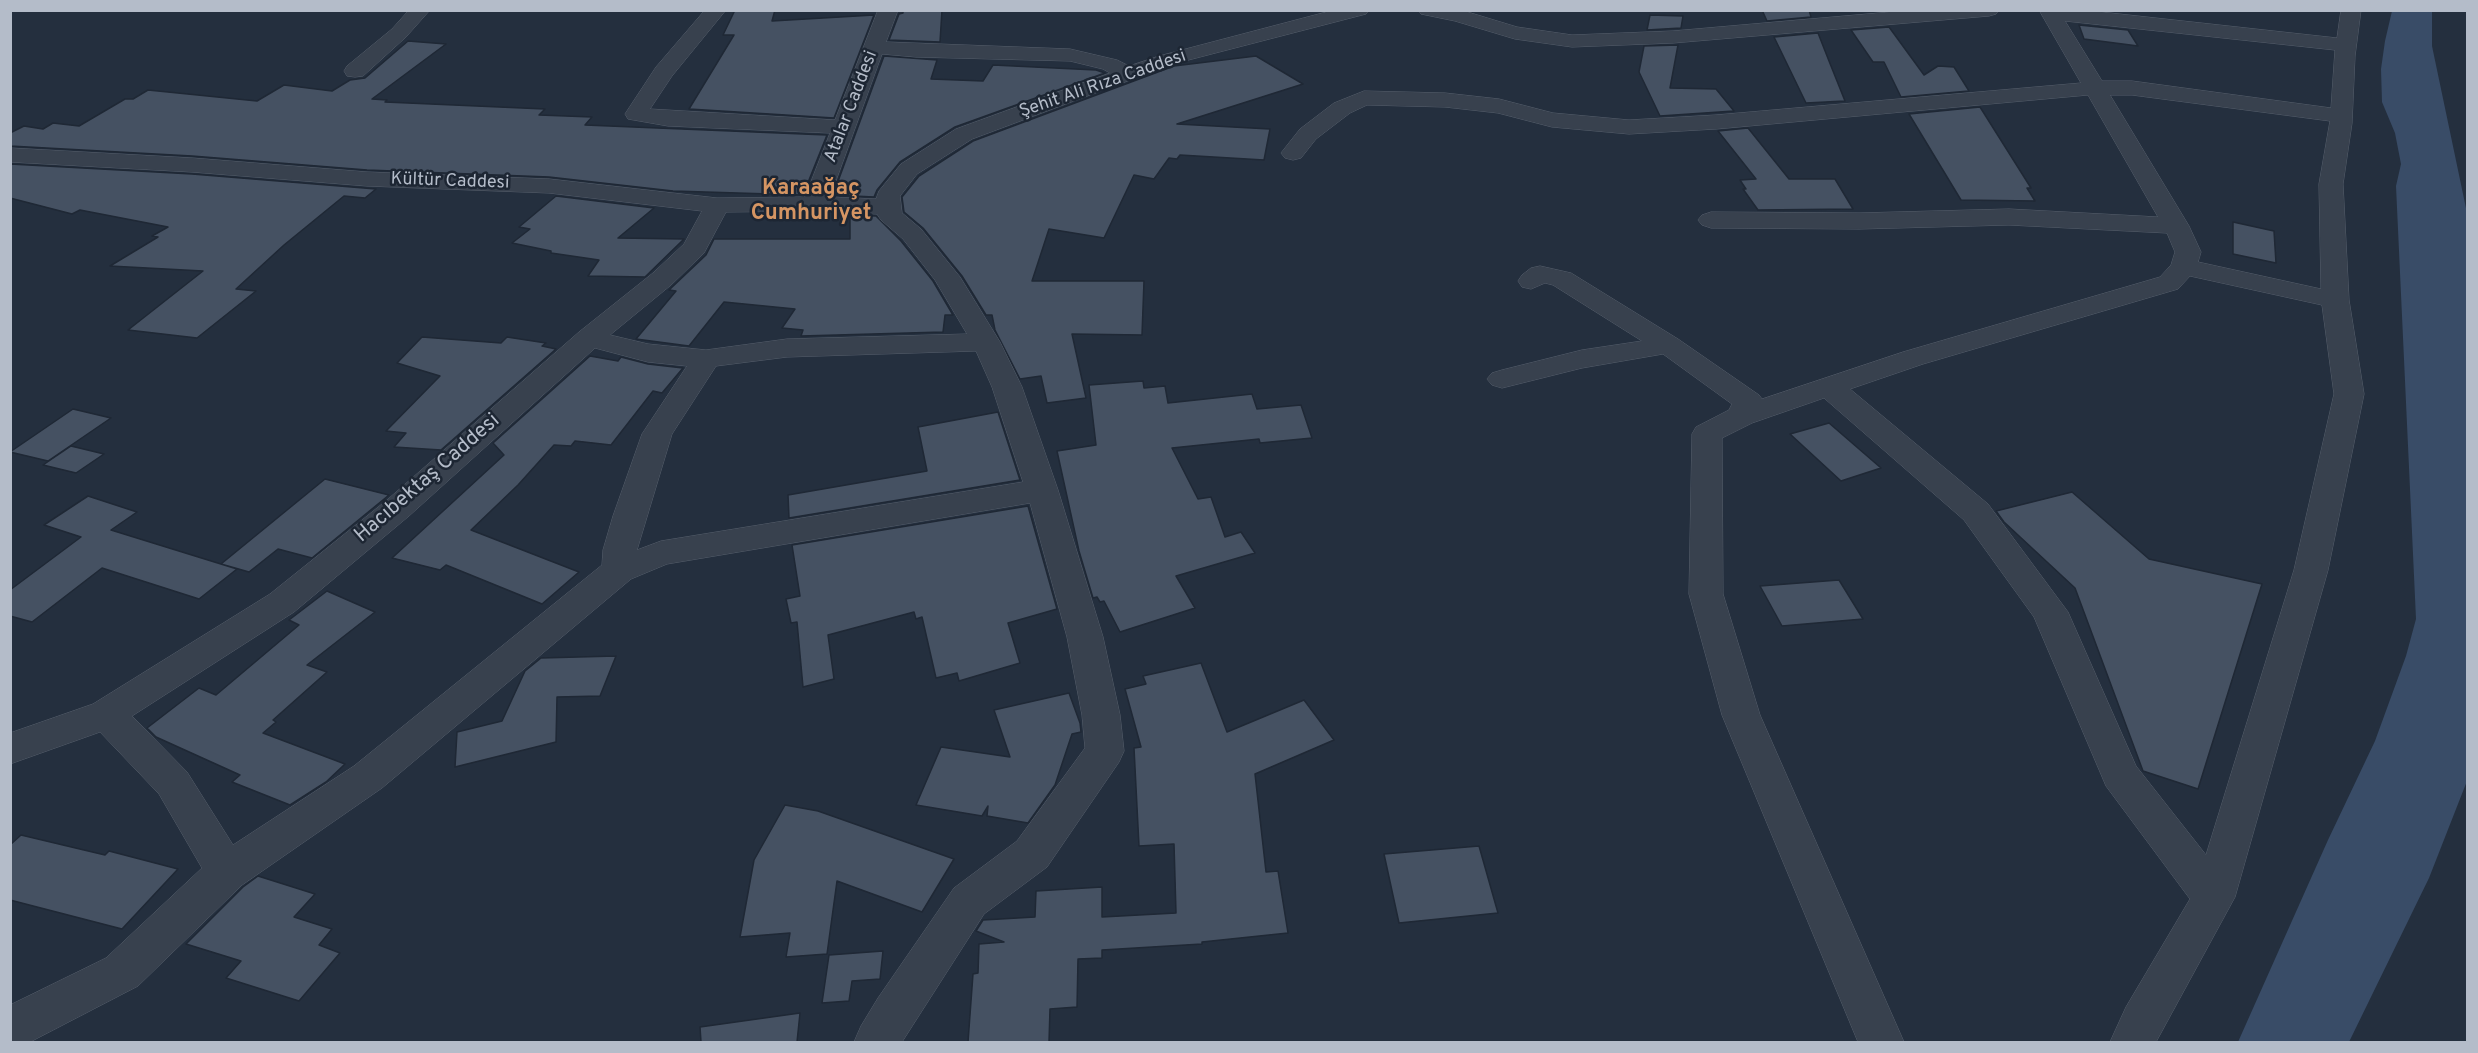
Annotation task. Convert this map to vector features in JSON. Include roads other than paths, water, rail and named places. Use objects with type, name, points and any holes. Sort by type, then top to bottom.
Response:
[{"type":"street","points":[[355,71],[399,33],[420,10]]},
{"type":"street","points":[[716,10],[664,72],[636,114],[668,120],[845,127]]},
{"type":"street","name":"Atalar Caddesi","points":[[815,204],[888,10]]},
{"type":"street","name":"Şehit Ali Rıza Caddesi","points":[[889,211],[888,196],[909,169],[964,134],[1166,60],[1359,10]]},
{"type":"street","points":[[1428,10],[1460,16],[1515,33],[1572,41],[1673,37],[1989,10]]},
{"type":"street","points":[[2133,1042],[2142,1022],[2214,897],[2312,570],[2349,394],[2335,300],[2331,184],[2341,116],[2351,10]]},
{"type":"street","points":[[2050,12],[2346,45]]},
{"type":"street","points":[[1881,1042],[1741,715],[1706,594],[1707,434],[1741,416],[1828,386],[2095,303],[2169,283],[2184,267],[2188,252],[2176,226],[2050,12]]},
{"type":"street","points":[[875,47],[916,51],[1070,55],[1110,63],[1126,74]]},
{"type":"street","points":[[1293,153],[1308,134],[1342,108],[1364,98],[1445,100],[1499,106],[1552,120],[1629,127],[1716,122],[2095,88],[2132,88],[2341,116]]},
{"type":"street","name":"Kültür Caddesi","points":[[10,155],[367,178],[549,186],[717,205],[815,204],[889,211]]},
{"type":"street","name":"Hacıbektaş Caddesi","points":[[10,749],[106,714],[282,603],[398,508],[589,338],[662,279],[694,248],[717,205]]},
{"type":"street","points":[[877,1042],[969,901],[1032,854],[1074,798],[1105,751],[1101,716],[1085,637],[1042,490],[1007,387],[986,342],[947,278],[912,234],[889,211]]},
{"type":"street","points":[[1711,220],[1859,221],[2009,217],[2176,226]]},
{"type":"street","points":[[2184,267],[2335,300]]},
{"type":"street","points":[[1531,281],[1540,274],[1562,279],[1668,345],[1748,401],[1741,416]]},
{"type":"street","points":[[589,338],[648,352],[705,359],[787,348],[986,342]]},
{"type":"street","points":[[1502,379],[1582,359],[1668,345]]},
{"type":"street","points":[[619,570],[620,550],[629,516],[657,434],[705,359]]},
{"type":"street","points":[[1828,386],[1976,512],[2050,612],[2120,775],[2214,897]]},
{"type":"street","points":[[10,1029],[122,972],[227,872],[368,777],[619,570],[661,553],[1042,490]]},
{"type":"street","points":[[106,714],[173,783],[227,872]]},
{"type":"water","points":[[2392,11],[2432,11],[2432,46],[2467,213],[2467,781],[2429,878],[2349,1042],[2238,1042],[2375,741],[2406,656],[2416,619],[2396,186],[2401,164],[2395,133],[2382,102],[2381,69]]},
{"type":"district","name":"Karaağaç Cumhuriyet","points":[[811,202]]}]
